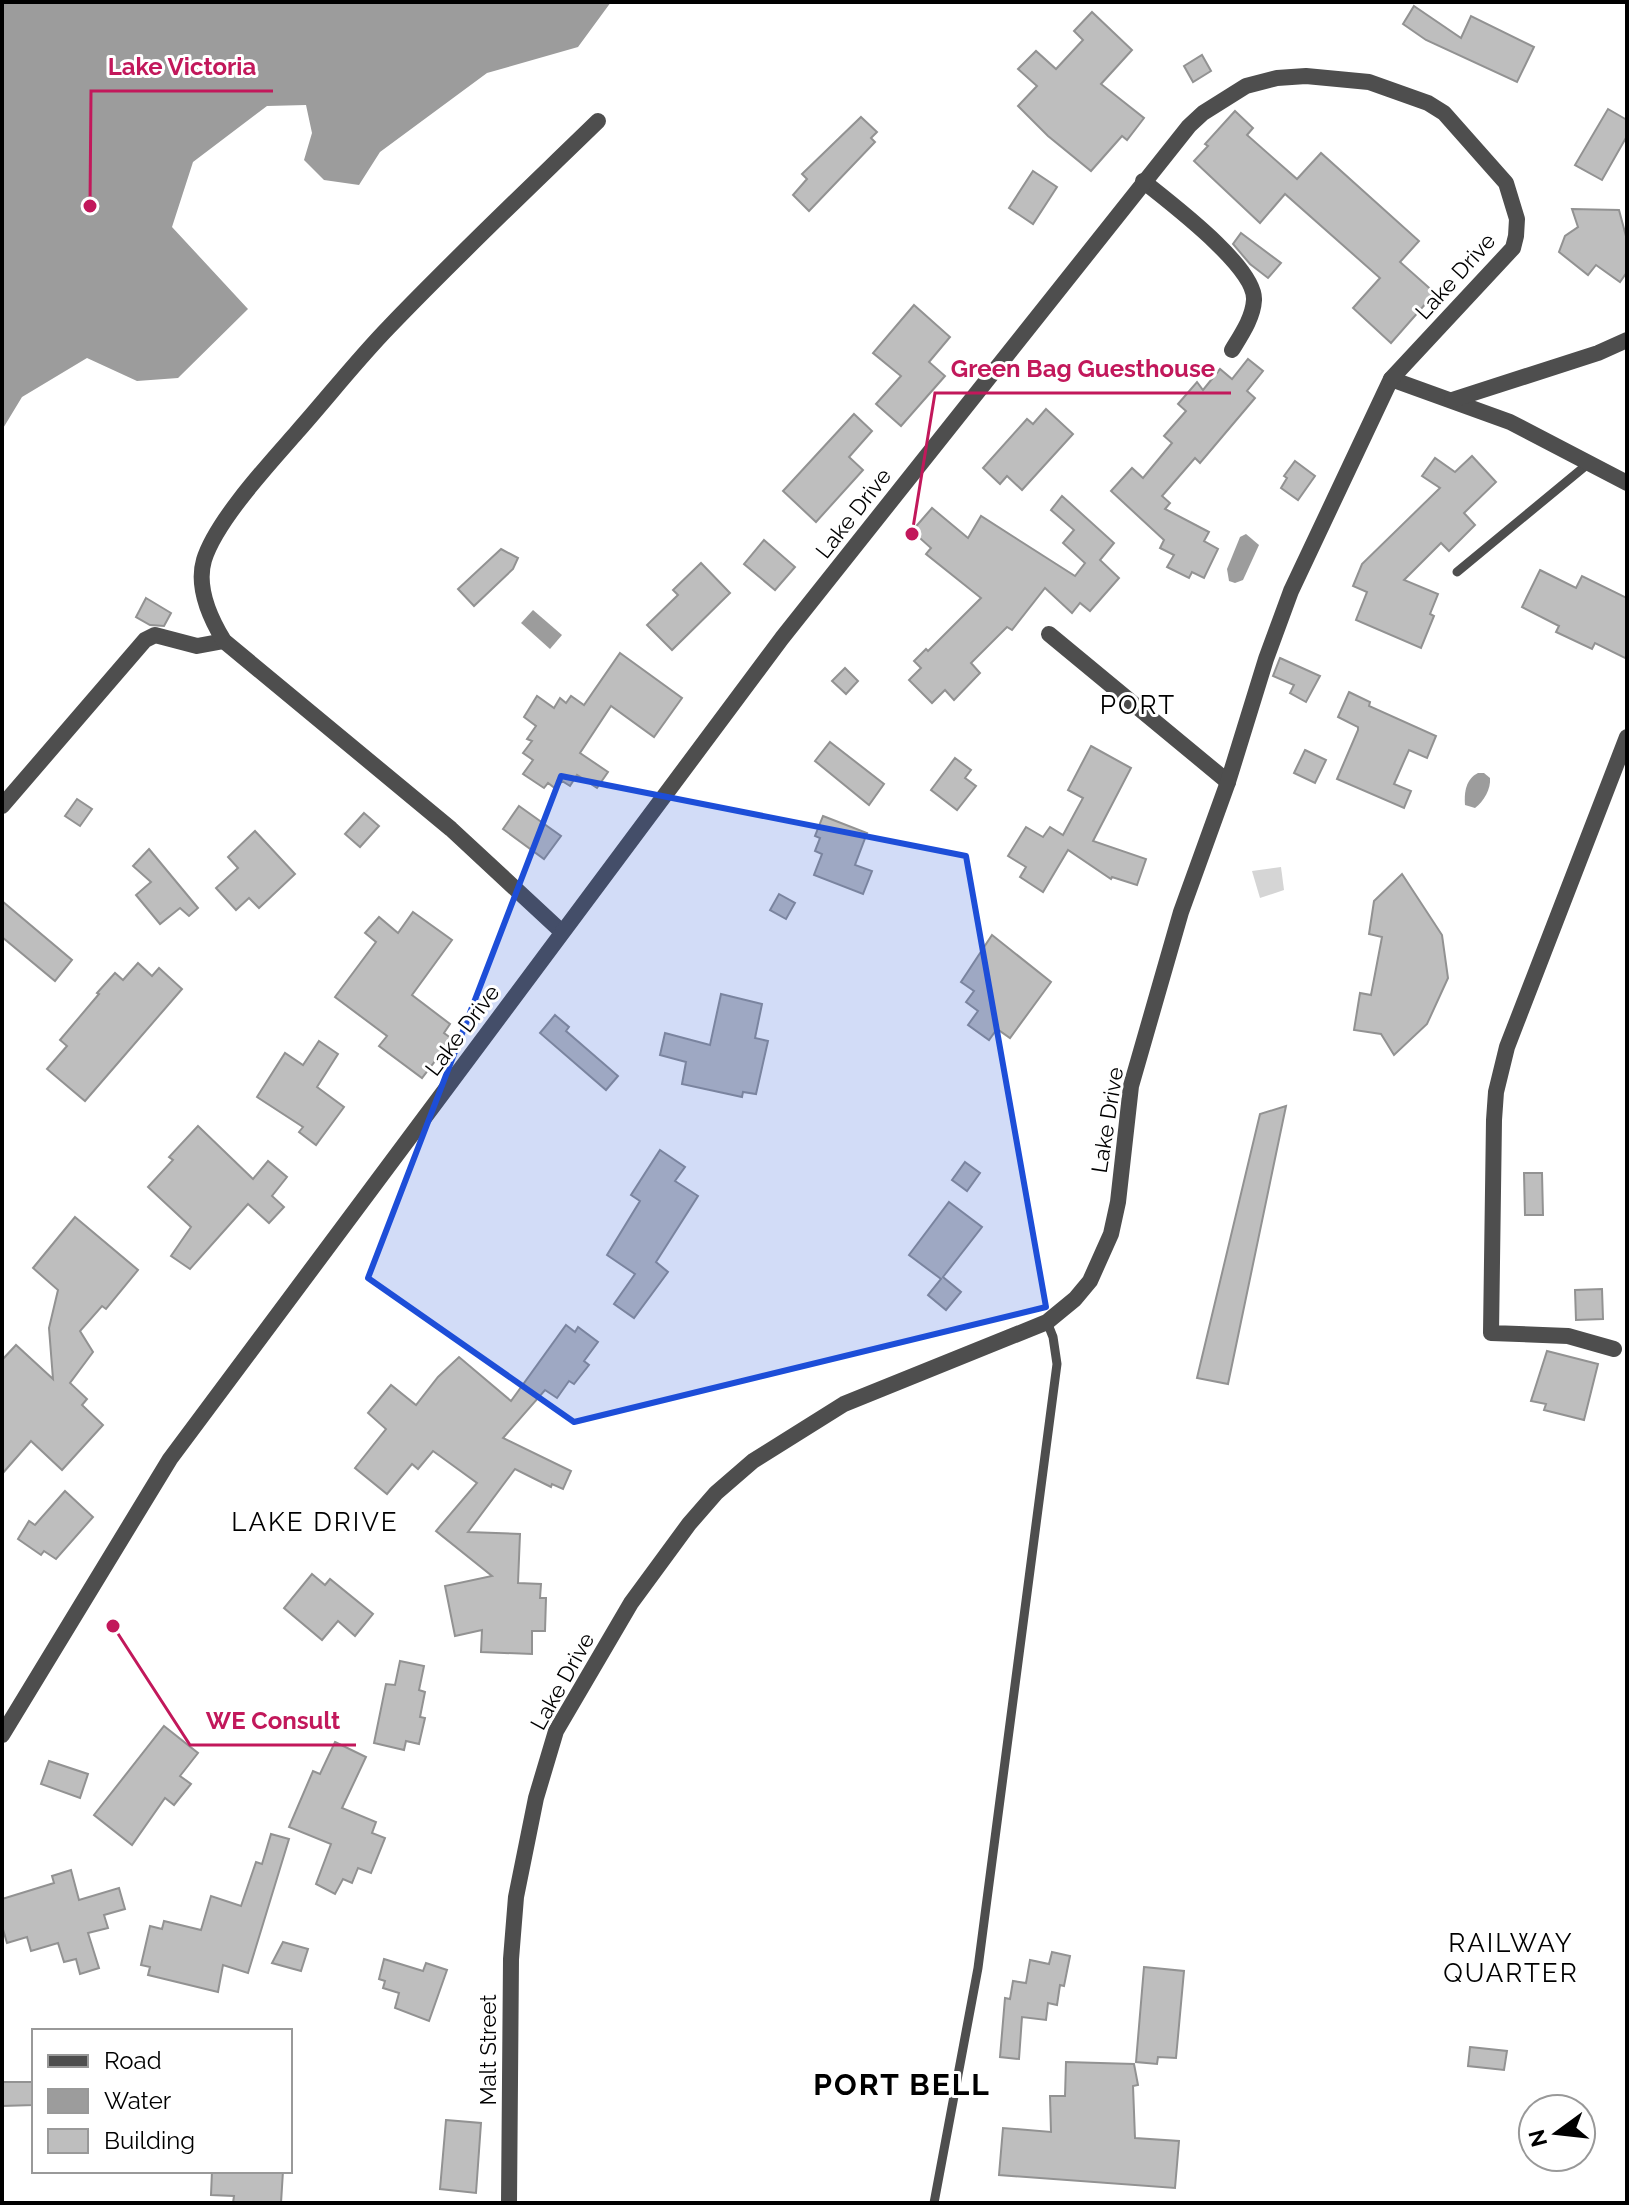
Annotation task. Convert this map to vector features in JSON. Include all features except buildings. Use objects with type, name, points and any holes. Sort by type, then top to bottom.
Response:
[{"type":"street","name":"Lake Drive","points":[[2,1735],[170,1459],[782,638],[1143,181],[1203,113],[1246,86],[1277,78],[1306,76],[1369,82],[1428,103],[1444,113],[1506,183],[1517,219],[1513,248],[1391,379],[1291,591],[1181,912],[1131,1086],[1118,1202],[1111,1234],[1090,1281],[1075,1299],[1047,1322],[844,1404],[753,1461],[716,1493],[651,1574],[556,1731],[536,1798],[516,1897]]},
{"type":"street","points":[[562,932],[451,829],[224,641],[211,620],[203,591],[203,564],[209,546],[232,511],[388,328],[598,121]]},
{"type":"street","points":[[1143,181],[1235,260],[1253,286],[1254,301],[1248,323],[1232,350]]},
{"type":"street","points":[[1452,400],[1598,353],[1627,340]]},
{"type":"street","points":[[1391,379],[1510,422],[1627,483]]},
{"type":"street","points":[[1049,634],[1228,782]]},
{"type":"street","points":[[2,806],[145,640],[155,635],[197,646],[224,641]]},
{"type":"street","points":[[1614,1349],[1568,1336],[1491,1333],[1494,1120],[1496,1092],[1507,1047],[1627,737]]},
{"type":"street","name":"Malt Street","points":[[509,2203],[511,1959],[516,1897]]},
{"type":"lane","points":[[1457,572],[1589,463]]},
{"type":"lane","points":[[934,2203],[978,1968],[1057,1364],[1047,1322]]},
{"type":"highlighted area","points":[[561,776],[966,856],[1046,1307],[574,1422],[368,1278]]},
{"type":"shaded area","points":[[1281,867],[1284,890],[1260,898],[1252,871]]},
{"type":"water","points":[[2,2],[611,2],[578,47],[487,73],[380,152],[359,185],[324,180],[304,160],[312,133],[306,105],[267,106],[193,162],[172,227],[248,309],[178,378],[137,381],[87,358],[22,397],[2,430]]},
{"type":"water","points":[[1246,534],[1259,545],[1243,580],[1235,583],[1229,581],[1227,569],[1240,537]]},
{"type":"water","points":[[533,610],[562,635],[550,649],[521,623]]},
{"type":"water","points":[[1478,773],[1484,773],[1490,782],[1486,794],[1475,808],[1465,805],[1465,795],[1468,782]]},
{"type":"place","name":"Lake Victoria","points":[[90,206]]},
{"type":"place","name":"Green Bag Guesthouse","points":[[912,534]]},
{"type":"place","name":"WE Consult","points":[[113,1626]]},
{"type":"district","name":"PORT","points":[[1138,705]]},
{"type":"district","name":"LAKE DRIVE","points":[[315,1522]]},
{"type":"district","name":"RAILWAY QUARTER","points":[[1511,1958]]},
{"type":"district","name":"PORT BELL","points":[[902,2085]]}]
